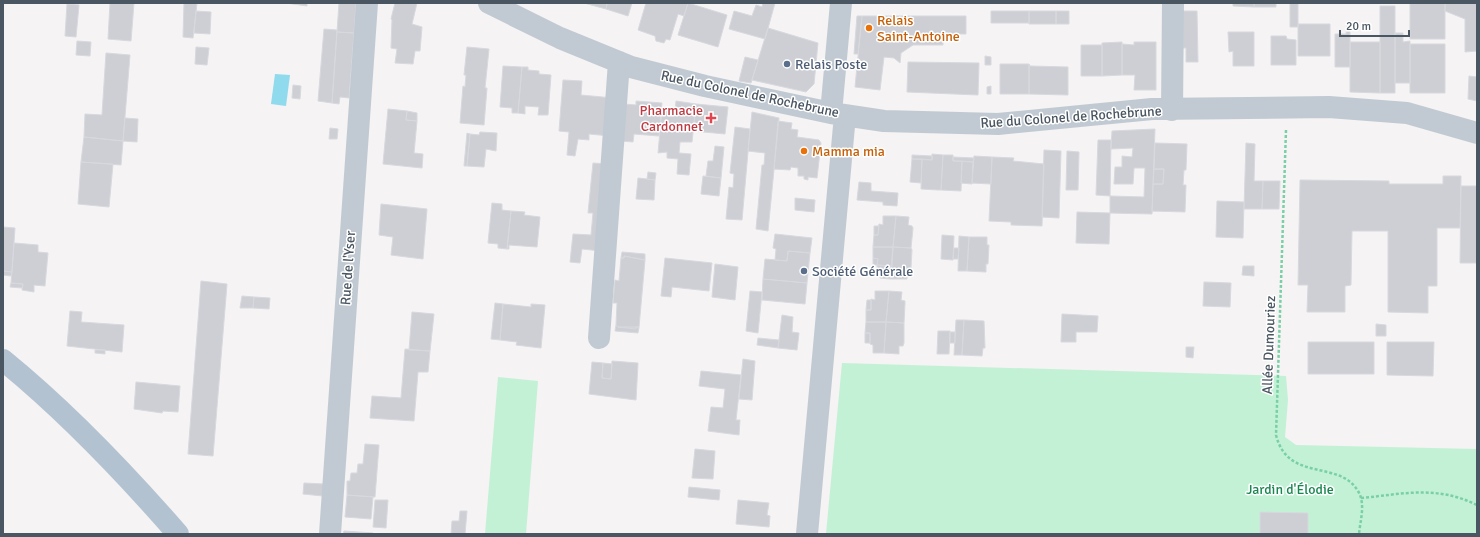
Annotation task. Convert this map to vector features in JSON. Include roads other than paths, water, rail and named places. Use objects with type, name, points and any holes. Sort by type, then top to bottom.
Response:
[{"type":"main road","points":[[3,360],[66,414],[136,486],[178,534]]},
{"type":"street","name":"Rue de l'Yser","points":[[330,534],[367,3]]},
{"type":"street","name":"Rue du Colonel de Rochebrune","points":[[489,3],[560,38],[631,67],[705,86],[838,114],[884,121],[998,124],[1152,109],[1172,110],[1329,107],[1407,113],[1477,133]]},
{"type":"street","points":[[807,534],[830,272],[838,114],[841,3]]},
{"type":"street","points":[[1172,110],[1173,3]]},
{"type":"street","points":[[599,338],[619,62]]},
{"type":"water","points":[[275,74],[290,75],[286,106],[271,104]]},
{"type":"place","name":"Relais Saint-Antoine","points":[[869,28]]},
{"type":"place","name":"Relais Poste","points":[[787,64]]},
{"type":"place","name":"Pharmacie Cardonnet","points":[[711,118]]},
{"type":"place","name":"Mamma mia","points":[[804,151]]},
{"type":"place","name":"Société Générale","points":[[804,271]]},
{"type":"park label","name":"Jardin d'Élodie","points":[[1290,489]]}]
